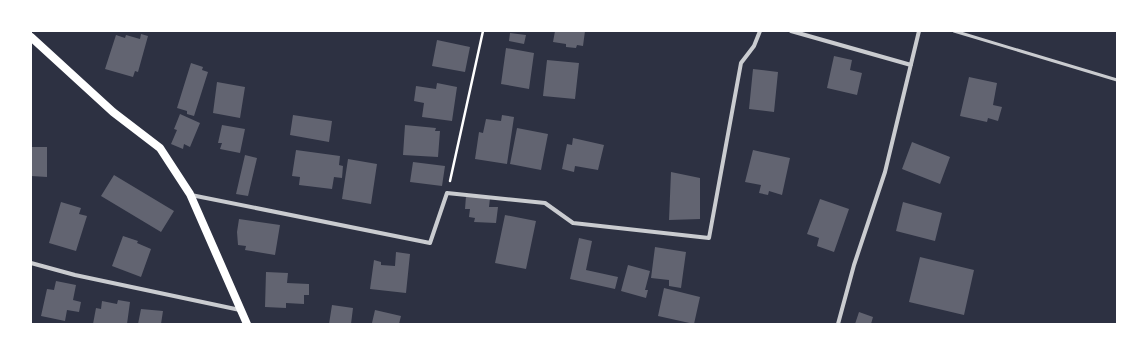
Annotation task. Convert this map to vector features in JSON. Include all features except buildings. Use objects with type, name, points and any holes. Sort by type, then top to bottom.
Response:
[{"type":"main road","points":[[31,37],[114,112],[160,148],[190,194],[247,324]]},
{"type":"street","points":[[190,194],[430,243],[447,193],[545,203],[573,223],[709,238],[741,63],[754,46],[760,31]]},
{"type":"street","points":[[791,31],[911,65]]},
{"type":"street","points":[[838,324],[854,265],[885,172],[919,31]]},
{"type":"street","points":[[31,263],[75,275],[241,310]]},
{"type":"lane","points":[[954,31],[1117,80]]},
{"type":"path","points":[[447,193],[483,31]]}]
